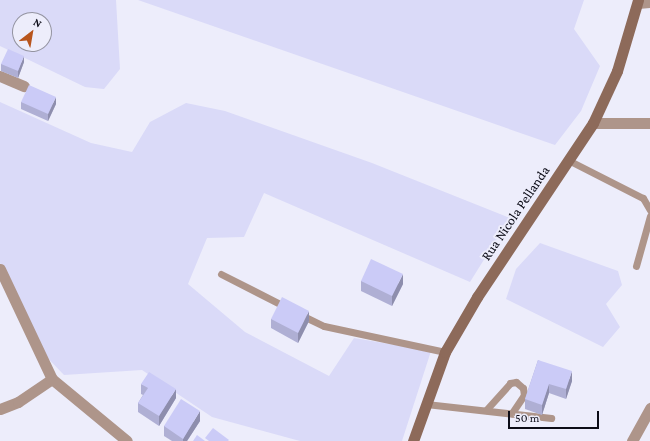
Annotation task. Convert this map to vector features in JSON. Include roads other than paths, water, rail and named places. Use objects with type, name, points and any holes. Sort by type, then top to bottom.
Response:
[{"type":"main road","name":"Rua Nicola Pellanda","points":[[413,441],[445,352],[477,297],[593,123],[617,71],[638,2]]},
{"type":"street","points":[[638,2],[650,2]]},
{"type":"street","points":[[0,76],[24,86]]},
{"type":"street","points":[[593,123],[650,123]]},
{"type":"street","points":[[0,269],[52,379],[127,441]]},
{"type":"street","points":[[0,409],[18,402],[52,379]]},
{"type":"street","points":[[632,441],[650,408]]},
{"type":"lane","points":[[568,160],[643,198],[650,210]]},
{"type":"lane","points":[[636,266],[650,216]]},
{"type":"lane","points":[[222,274],[324,326],[445,352]]},
{"type":"lane","points":[[486,410],[510,383],[516,382],[523,388],[524,395],[512,413]]},
{"type":"lane","points":[[426,404],[551,418]]}]
